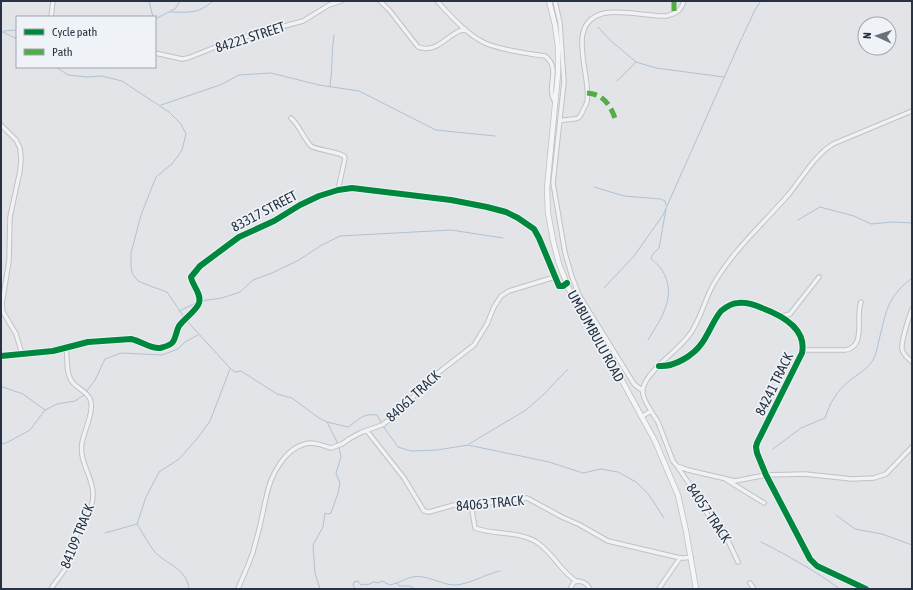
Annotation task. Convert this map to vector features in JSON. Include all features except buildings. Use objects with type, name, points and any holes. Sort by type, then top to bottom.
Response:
[{"type":"main road","name":"UMBUMBULU ROAD","points":[[549,1],[555,25],[558,47],[558,74],[548,214],[553,240],[566,281],[582,317],[620,377],[657,446],[678,495],[696,589]]},
{"type":"street","points":[[51,16],[52,1]]},
{"type":"street","name":"84221 STREET","points":[[156,53],[178,58],[188,58],[233,40],[303,21],[329,5],[341,1]]},
{"type":"street","points":[[380,1],[390,11],[418,47],[427,48],[439,45],[454,34],[465,29]]},
{"type":"street","points":[[436,1],[473,36],[487,44],[545,56],[550,60],[553,64],[552,95],[555,102]]},
{"type":"street","points":[[555,1],[560,23],[564,82],[560,121],[550,183],[565,253],[572,277],[580,295],[634,384],[643,391]]},
{"type":"street","points":[[560,121],[578,118],[582,114],[587,101],[582,57],[583,32],[587,23],[596,16],[612,12],[666,16],[674,14],[682,8],[684,1]]},
{"type":"street","points":[[643,391],[644,383],[690,335],[699,318],[713,284],[731,259],[763,221],[789,194],[821,152],[833,144],[912,111]]},
{"type":"street","points":[[291,118],[298,125],[311,146],[344,156],[338,190]]},
{"type":"street","points":[[1,126],[16,140],[20,148],[20,171],[10,217],[8,261],[2,304],[3,312],[16,334],[22,354]]},
{"type":"street","name":"83317 STREET","points":[[1,356],[53,351],[88,342],[137,340],[157,348],[171,344],[178,328],[199,303],[200,297],[191,277],[200,266],[239,237],[274,221],[300,205],[319,196],[338,190],[352,188],[436,198],[475,204],[506,212],[526,222],[534,229],[555,276]]},
{"type":"street","points":[[555,276],[559,286],[563,286],[566,281],[572,277]]},
{"type":"street","name":"84061 TRACK","points":[[238,589],[252,553],[263,515],[266,497],[276,472],[290,451],[310,443],[331,448],[382,425],[393,417],[434,376],[474,345],[487,324],[494,307],[501,296],[509,291],[555,276]]},
{"type":"street","points":[[780,316],[790,314],[819,277]]},
{"type":"street","points":[[803,350],[845,350],[855,347],[858,340],[859,308],[861,302]]},
{"type":"street","name":"84241 TRACK","points":[[659,366],[664,367],[679,362],[690,354],[701,344],[721,311],[737,303],[756,306],[786,319],[795,327],[803,350],[756,447],[757,453],[766,475],[810,559],[817,566],[866,589]]},
{"type":"street","points":[[912,309],[902,346],[905,356],[912,362]]},
{"type":"street","name":"84109 TRACK","points":[[51,589],[64,570],[72,545],[93,498],[92,485],[86,472],[82,456],[82,442],[91,408],[90,400],[86,394],[71,381],[66,347]]},
{"type":"street","name":"84057 TRACK","points":[[643,391],[644,398],[658,422],[673,461],[695,492],[708,515],[718,523],[723,530],[738,562]]},
{"type":"street","points":[[641,417],[651,411]]},
{"type":"street","name":"84063 TRACK","points":[[367,431],[404,478],[424,511],[429,512],[454,505],[499,502],[527,498],[608,541],[680,558],[691,558]]},
{"type":"street","points":[[677,466],[735,481],[766,475],[805,474],[852,479],[874,478],[886,474],[912,447]]},
{"type":"street","points":[[722,478],[764,503]]},
{"type":"street","points":[[471,504],[475,528],[532,540],[551,554],[564,572],[576,581],[586,584],[590,589]]},
{"type":"street","points":[[659,589],[680,558]]},
{"type":"street","points":[[570,589],[576,581]]},
{"type":"street","points":[[750,583],[754,589]]},
{"type":"waterway","points":[[149,1],[153,16]]},
{"type":"waterway","points":[[170,11],[175,9],[180,1]]},
{"type":"waterway","points":[[168,12],[197,11],[213,1]]},
{"type":"waterway","points":[[604,288],[634,256],[663,215],[739,44],[755,10],[761,1]]},
{"type":"waterway","points":[[156,18],[167,13]]},
{"type":"waterway","points":[[598,27],[610,40],[636,62],[656,68],[724,77]]},
{"type":"waterway","points":[[4,31],[16,30]]},
{"type":"waterway","points":[[1,31],[16,38]]},
{"type":"waterway","points":[[330,86],[334,35]]},
{"type":"waterway","points":[[617,81],[636,62]]},
{"type":"waterway","points":[[58,68],[68,75],[87,77],[102,76],[122,81],[169,112],[181,124],[186,134],[182,150],[172,164],[156,177],[141,215],[131,253],[131,266],[132,273],[138,281],[167,292],[184,317]]},
{"type":"waterway","points":[[161,105],[220,85],[239,75],[271,73],[319,85],[359,91],[436,130],[495,136]]},
{"type":"waterway","points":[[594,187],[624,196],[661,199],[665,201],[666,205]]},
{"type":"waterway","points":[[798,220],[820,207],[854,216],[871,224],[892,222],[912,223]]},
{"type":"waterway","points":[[648,340],[662,315],[668,298],[667,280],[661,268],[651,258],[659,248],[666,209]]},
{"type":"waterway","points":[[201,301],[222,298],[240,292],[253,280],[299,260],[320,246],[340,236],[451,230],[503,238]]},
{"type":"waterway","points":[[773,449],[801,428],[825,418],[831,403],[840,390],[871,363],[876,354],[887,310],[893,297],[912,278]]},
{"type":"waterway","points":[[179,311],[198,302]]},
{"type":"waterway","points":[[186,320],[235,372],[241,371],[277,394],[292,398],[319,418],[327,422],[338,444]]},
{"type":"waterway","points":[[86,392],[95,380],[105,359],[121,353],[162,355],[178,349],[185,342],[198,335]]},
{"type":"waterway","points":[[189,589],[184,576],[180,571],[154,551],[137,524],[146,497],[159,472],[179,459],[197,439],[210,421],[230,369]]},
{"type":"waterway","points":[[469,444],[526,410],[568,369]]},
{"type":"waterway","points":[[1,387],[23,394],[45,410]]},
{"type":"waterway","points":[[1,444],[6,443],[30,430],[45,410],[57,404],[75,401],[84,395]]},
{"type":"waterway","points":[[327,422],[348,427],[364,416],[377,415],[382,424]]},
{"type":"waterway","points":[[383,426],[398,447],[411,451],[437,450],[468,445],[549,462],[583,473],[601,469],[618,472],[636,482],[649,495],[664,518]]},
{"type":"waterway","points":[[320,589],[315,573],[313,545],[323,527],[325,513],[331,513],[338,493],[340,483],[336,473],[341,457],[339,447]]},
{"type":"waterway","points":[[836,515],[855,529],[882,534],[912,545]]},
{"type":"waterway","points":[[105,533],[137,524]]},
{"type":"waterway","points":[[761,542],[802,564],[840,589]]},
{"type":"waterway","points":[[397,583],[410,577],[418,576],[455,585],[467,583],[500,571]]},
{"type":"waterway","points":[[355,589],[353,585],[354,582],[358,581],[361,585],[367,585],[374,582],[378,583],[382,581],[390,585],[397,583],[399,586],[410,586],[415,589]]},
{"type":"marked path","points":[[674,1],[674,14]]},
{"type":"marked path","points":[[587,93],[602,98],[612,110],[616,121]]},
{"type":"cycle path","points":[[1,356],[53,351],[88,342],[131,339],[157,348],[168,346],[173,341],[179,326],[198,306],[200,300],[191,277],[200,266],[239,237],[274,221],[300,205],[319,196],[338,190],[352,188],[451,200],[506,212],[534,229],[559,286],[563,286],[567,283]]},
{"type":"cycle path","points":[[659,366],[677,363],[694,352],[702,343],[721,311],[734,304],[747,303],[777,314],[797,330],[801,336],[802,353],[757,443],[757,453],[766,475],[810,559],[817,566],[866,589]]}]
